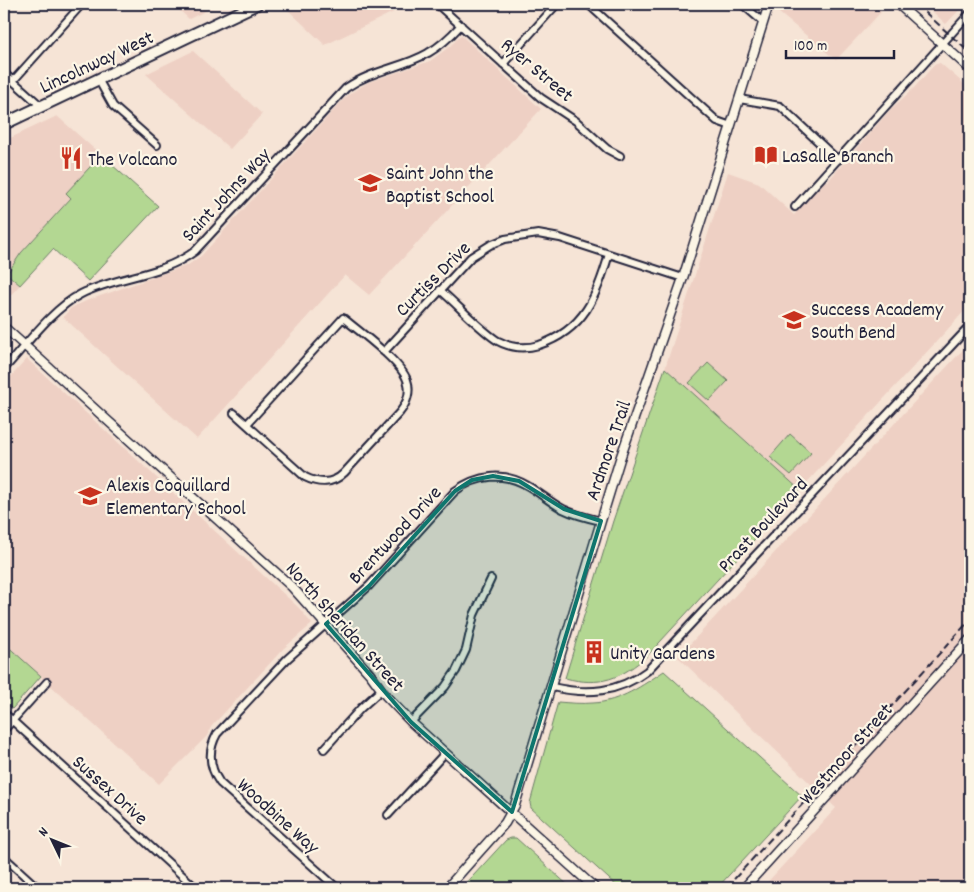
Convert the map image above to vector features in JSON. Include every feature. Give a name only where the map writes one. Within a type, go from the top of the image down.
[{"type":"main road","name":"Lincolnway West","points":[[4,124],[257,4]]},
{"type":"street","points":[[13,81],[82,4]]},
{"type":"street","name":"Ryer Street","points":[[437,4],[541,98],[576,121],[607,149],[620,156]]},
{"type":"street","points":[[503,64],[557,4]]},
{"type":"street","points":[[588,4],[717,121],[731,126]]},
{"type":"street","points":[[742,4],[763,22]]},
{"type":"street","name":"Ardmore Trail","points":[[447,888],[505,823],[512,812],[552,688],[620,459],[684,278],[769,4]]},
{"type":"street","points":[[898,4],[970,69]]},
{"type":"street","points":[[795,207],[970,13]]},
{"type":"street","name":"Saint Johns Way","points":[[4,369],[58,311],[81,294],[170,266],[195,251],[346,88],[366,76],[427,54],[442,44],[460,25]]},
{"type":"street","points":[[4,73],[41,106]]},
{"type":"street","points":[[98,79],[113,106],[157,145]]},
{"type":"street","points":[[739,99],[780,106],[838,160]]},
{"type":"street","name":"Curtiss Drive","points":[[384,352],[471,257],[490,245],[505,239],[538,234],[560,238],[684,278]]},
{"type":"street","points":[[440,290],[499,341],[516,347],[533,346],[569,330],[583,316],[595,295],[609,254]]},
{"type":"street","points":[[234,413],[305,477],[317,482],[324,482],[338,478],[400,412],[406,402],[409,387],[405,375],[384,352],[343,318],[247,424]]},
{"type":"street","name":"North Sheridan Street","points":[[4,326],[292,587],[411,722],[595,888]]},
{"type":"street","name":"Prast Boulevard","points":[[552,688],[579,692],[599,692],[626,684],[647,671],[970,326]]},
{"type":"street","name":"Brentwood Drive","points":[[211,759],[214,740],[223,727],[287,659],[369,586],[456,491],[472,480],[493,476],[508,477],[525,484],[564,510],[601,521]]},
{"type":"street","points":[[411,722],[444,687],[456,671],[466,650],[474,615],[491,579]]},
{"type":"street","name":"Westmoor Street","points":[[744,888],[970,639]]},
{"type":"street","points":[[4,730],[47,682]]},
{"type":"street","points":[[324,749],[381,690]]},
{"type":"street","name":"Sussex Drive","points":[[4,713],[196,888]]},
{"type":"street","points":[[388,815],[445,753]]},
{"type":"street","name":"Woodbine Way","points":[[211,759],[215,776],[226,789],[337,888]]},
{"type":"street","points":[[4,857],[38,888]]},
{"type":"highlighted area","points":[[493,476],[519,481],[564,509],[601,521],[512,812],[411,722],[326,624],[369,586],[455,491],[472,480]]},
{"type":"shaded area","points":[[173,4],[219,4],[189,19]]},
{"type":"shaded area","points":[[295,4],[410,4],[325,45],[286,8]]},
{"type":"shaded area","points":[[781,4],[873,4],[881,12],[836,60],[778,12]]},
{"type":"shaded area","points":[[924,4],[965,4],[946,24]]},
{"type":"shaded area","name":"Saint John the Baptist School","points":[[461,35],[541,109],[369,295],[345,275],[197,439],[63,317],[71,308],[86,301],[188,265],[201,256],[352,92],[369,82],[430,61]]},
{"type":"shaded area","points":[[193,51],[262,114],[230,149],[146,74]]},
{"type":"shaded area","name":"Success Academy South Bend","points":[[940,63],[970,89],[970,305],[800,490],[665,368],[728,172],[759,183],[794,215],[825,181],[827,182],[891,109],[914,88],[934,65]]},
{"type":"shaded area","points":[[57,116],[101,155],[66,193],[71,198],[21,253],[7,274],[20,285],[4,302],[4,141]]},
{"type":"shaded area","points":[[970,342],[970,888],[762,888],[836,808],[678,657]]},
{"type":"shaded area","name":"Alexis Coquillard Elementary School","points":[[27,359],[299,608],[312,624],[284,648],[211,727],[207,736],[159,784],[4,643],[4,384]]},
{"type":"green space","points":[[101,155],[158,206],[88,281],[53,249],[20,285],[7,274],[21,253],[71,198],[66,193]]},
{"type":"green space","points":[[708,363],[728,381],[709,401],[689,383]]},
{"type":"green space","points":[[665,368],[800,490],[648,655],[638,663],[629,670],[610,679],[589,682],[565,678],[613,521]]},
{"type":"green space","points":[[790,434],[811,453],[791,475],[770,457]]},
{"type":"green space","points":[[4,643],[41,676],[12,709],[4,701]]},
{"type":"green space","points":[[664,671],[802,796],[717,888],[619,888],[531,808],[530,803],[558,702],[589,703],[613,700],[631,692]]},
{"type":"green space","points":[[516,838],[571,888],[462,888],[506,840]]},
{"type":"railway","points":[[916,4],[970,53]]},
{"type":"railway","points":[[726,888],[970,620]]},
{"type":"place","name":"LaSalle Branch","points":[[766,155]]},
{"type":"place","name":"The Volcano","points":[[71,158]]},
{"type":"place","name":"Saint John the Baptist School","points":[[370,183]]},
{"type":"place","name":"Success Academy South Bend","points":[[794,320]]},
{"type":"place","name":"Alexis Coquillard Elementary School","points":[[90,496]]},
{"type":"place","name":"Unity Gardens","points":[[594,652]]}]
